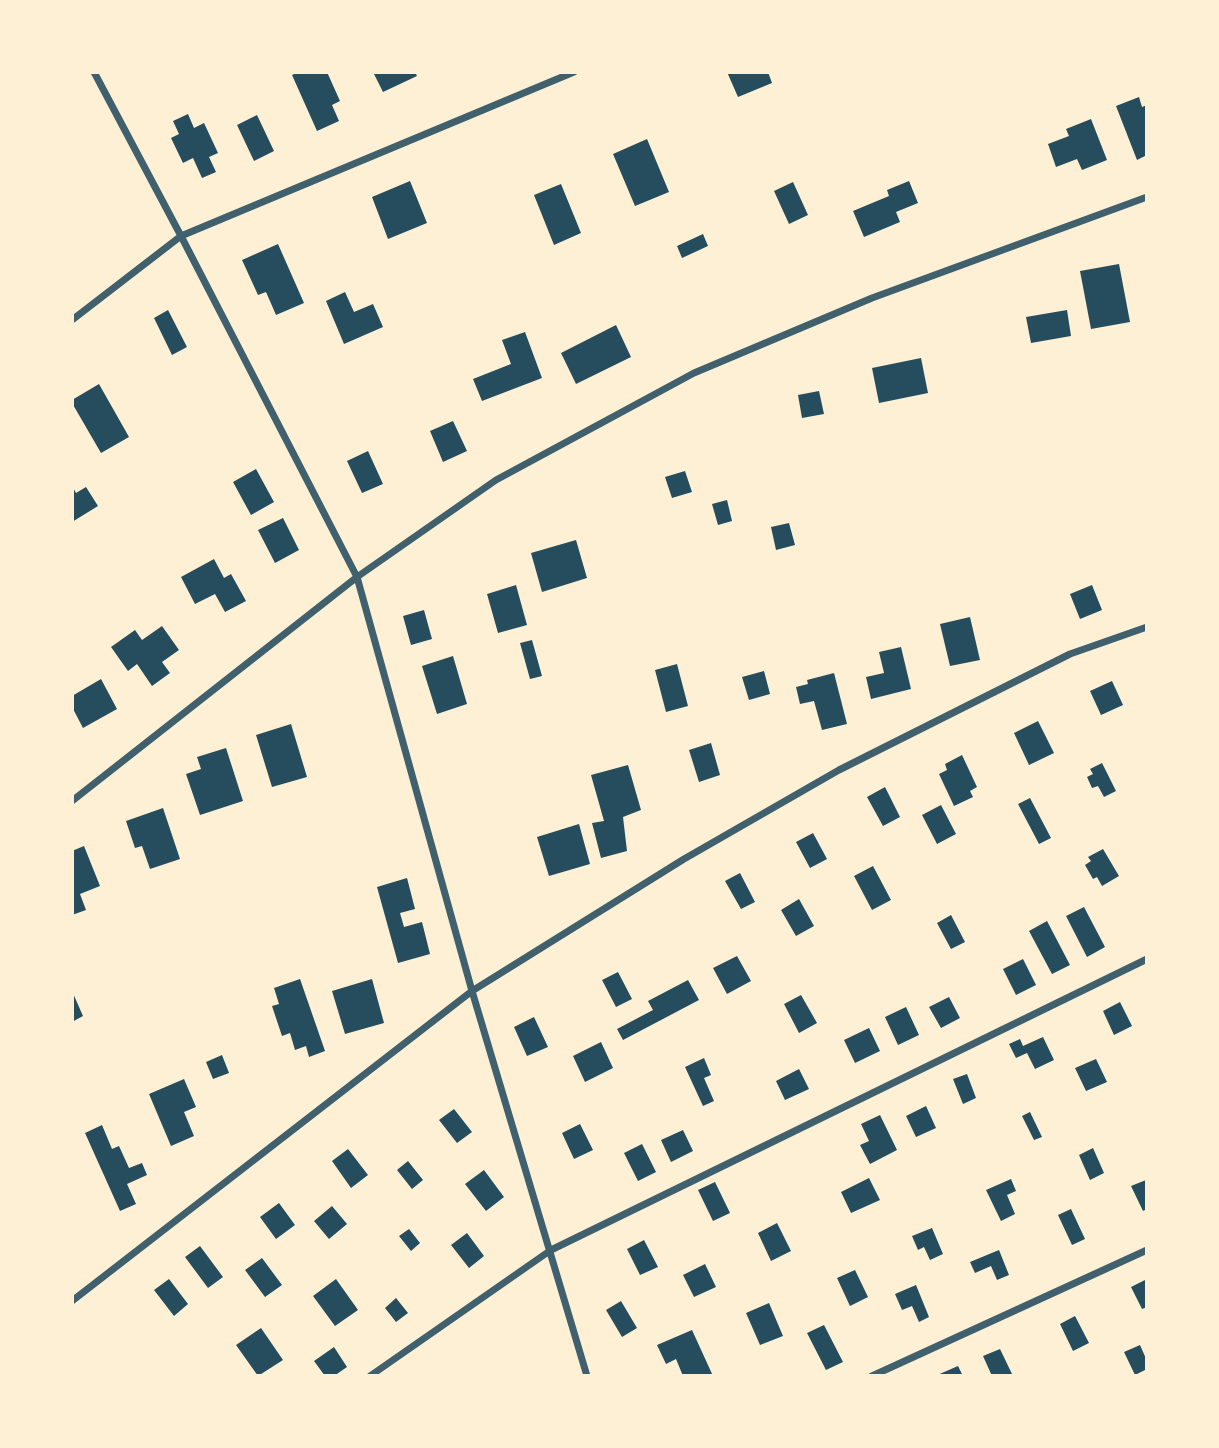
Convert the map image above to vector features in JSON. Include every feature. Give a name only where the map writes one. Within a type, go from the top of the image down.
[{"type":"street","points":[[94,72],[357,576],[472,991],[587,1376]]},
{"type":"street","points":[[72,320],[181,236],[574,72]]},
{"type":"street","points":[[72,801],[357,576],[496,480],[694,373],[872,298],[1147,197]]},
{"type":"street","points":[[72,1301],[472,991],[684,859],[839,770],[1070,654],[1147,627]]},
{"type":"street","points":[[370,1376],[551,1250],[1147,959]]},
{"type":"street","points":[[872,1376],[1147,1250]]},
{"type":"building","points":[[299,72],[327,72],[340,101],[332,105],[339,121],[317,131],[292,75]]},
{"type":"building","points":[[373,72],[415,72],[417,76],[383,92]]},
{"type":"building","points":[[727,72],[768,72],[772,83],[738,97]]},
{"type":"building","points":[[1139,97],[1142,107],[1147,105],[1147,155],[1137,160],[1116,106]]},
{"type":"building","points":[[188,114],[194,128],[204,123],[218,153],[209,157],[216,172],[202,178],[193,158],[183,163],[171,138],[179,134],[173,121]]},
{"type":"building","points":[[257,115],[274,151],[254,161],[237,125]]},
{"type":"building","points":[[1091,119],[1107,160],[1082,170],[1077,159],[1056,167],[1048,144],[1069,136],[1066,129]]},
{"type":"building","points":[[647,139],[669,192],[635,206],[613,154]]},
{"type":"building","points":[[410,181],[427,223],[388,239],[372,197]]},
{"type":"building","points":[[909,181],[918,203],[896,212],[900,222],[864,237],[853,211],[889,196],[887,190]]},
{"type":"building","points":[[793,182],[808,215],[789,224],[774,191]]},
{"type":"building","points":[[561,184],[581,233],[554,245],[534,195]]},
{"type":"building","points":[[703,234],[708,246],[682,258],[677,246]]},
{"type":"building","points":[[278,244],[304,303],[276,315],[266,292],[258,295],[242,260]]},
{"type":"building","points":[[1119,264],[1130,322],[1091,329],[1080,271]]},
{"type":"building","points":[[345,292],[354,312],[373,304],[383,327],[344,344],[326,301]]},
{"type":"building","points":[[168,310],[187,347],[172,355],[154,318]]},
{"type":"building","points":[[1067,310],[1071,336],[1031,343],[1026,317]]},
{"type":"building","points":[[616,325],[631,357],[576,384],[561,353]]},
{"type":"building","points":[[525,332],[542,378],[482,401],[473,379],[511,364],[502,340]]},
{"type":"building","points":[[921,358],[928,393],[879,403],[872,368]]},
{"type":"building","points":[[99,384],[129,437],[101,453],[72,403],[72,400]]},
{"type":"building","points":[[819,391],[824,414],[802,418],[798,395]]},
{"type":"building","points":[[453,421],[467,451],[443,462],[430,431]]},
{"type":"building","points":[[368,451],[383,484],[362,493],[347,461]]},
{"type":"building","points":[[256,469],[274,502],[251,515],[233,482]]},
{"type":"building","points":[[685,471],[692,492],[672,498],[665,477]]},
{"type":"building","points":[[72,486],[76,493],[86,487],[98,506],[72,522]]},
{"type":"building","points":[[727,500],[732,521],[718,525],[712,504]]},
{"type":"building","points":[[283,518],[299,550],[275,563],[258,530]]},
{"type":"building","points":[[789,523],[795,545],[776,550],[771,527]]},
{"type":"building","points":[[576,540],[587,578],[542,592],[531,553]]},
{"type":"building","points":[[214,559],[224,578],[231,574],[246,601],[225,612],[215,594],[195,604],[181,577]]},
{"type":"building","points":[[516,585],[527,625],[498,633],[487,594]]},
{"type":"building","points":[[1092,585],[1102,610],[1080,619],[1070,594]]},
{"type":"building","points":[[424,610],[432,639],[411,645],[403,616]]},
{"type":"building","points":[[970,617],[980,660],[950,666],[940,624]]},
{"type":"building","points":[[162,626],[179,650],[162,662],[170,673],[152,686],[137,664],[128,671],[111,647],[135,630],[142,640]]},
{"type":"building","points":[[532,640],[542,676],[530,679],[520,643]]},
{"type":"building","points":[[901,647],[911,689],[871,699],[866,677],[884,673],[879,652]]},
{"type":"building","points":[[453,656],[467,704],[437,714],[422,666]]},
{"type":"building","points":[[677,664],[688,706],[666,712],[655,670]]},
{"type":"building","points":[[764,671],[770,694],[749,700],[742,677]]},
{"type":"building","points":[[834,673],[847,724],[822,730],[814,701],[800,704],[796,687],[808,684],[807,680]]},
{"type":"building","points":[[101,679],[117,709],[83,728],[72,707],[72,696]]},
{"type":"building","points":[[1112,681],[1123,705],[1101,715],[1090,691]]},
{"type":"building","points":[[1038,721],[1054,753],[1029,765],[1014,733]]},
{"type":"building","points":[[291,724],[307,777],[272,787],[256,735]]},
{"type":"building","points":[[711,743],[720,775],[699,782],[689,750]]},
{"type":"building","points":[[226,748],[243,801],[200,815],[186,774],[201,769],[197,757]]},
{"type":"building","points":[[962,755],[977,787],[970,791],[973,797],[954,806],[939,774],[947,770],[945,764]]},
{"type":"building","points":[[1102,763],[1116,791],[1104,797],[1098,786],[1092,788],[1087,777],[1093,774],[1090,769]]},
{"type":"building","points":[[628,765],[641,810],[623,817],[627,851],[601,858],[592,823],[604,821],[591,775]]},
{"type":"building","points":[[885,787],[900,817],[883,826],[867,797]]},
{"type":"building","points":[[1030,798],[1051,838],[1039,844],[1018,804]]},
{"type":"building","points":[[941,805],[956,834],[937,844],[922,815]]},
{"type":"building","points":[[163,808],[180,859],[150,869],[142,846],[135,848],[126,821]]},
{"type":"building","points":[[579,824],[590,864],[549,876],[537,837]]},
{"type":"building","points":[[813,833],[827,859],[810,868],[796,842]]},
{"type":"building","points":[[84,846],[100,886],[80,894],[86,910],[72,915],[72,851]]},
{"type":"building","points":[[1103,849],[1119,876],[1102,886],[1097,877],[1093,879],[1085,865],[1091,861],[1088,857]]},
{"type":"building","points":[[873,866],[891,900],[872,910],[854,876]]},
{"type":"building","points":[[740,873],[755,902],[741,909],[725,881]]},
{"type":"building","points":[[407,878],[415,909],[400,913],[404,927],[422,922],[430,954],[398,963],[377,887]]},
{"type":"building","points":[[799,899],[814,926],[796,936],[781,910]]},
{"type":"building","points":[[1084,907],[1105,947],[1087,957],[1066,916]]},
{"type":"building","points":[[951,915],[965,942],[951,949],[937,923]]},
{"type":"building","points":[[1047,921],[1070,965],[1052,974],[1029,931]]},
{"type":"building","points":[[737,956],[751,981],[727,994],[713,968]]},
{"type":"building","points":[[1023,959],[1036,985],[1016,995],[1003,969]]},
{"type":"building","points":[[618,972],[632,999],[616,1007],[602,980]]},
{"type":"building","points":[[300,979],[325,1051],[309,1057],[306,1046],[295,1050],[290,1033],[282,1036],[272,1006],[279,1004],[274,988]]},
{"type":"building","points":[[372,979],[384,1023],[345,1034],[332,991]]},
{"type":"building","points":[[688,980],[699,1000],[623,1040],[617,1029],[653,1010],[648,1001]]},
{"type":"building","points":[[72,991],[83,1016],[72,1022]]},
{"type":"building","points":[[801,995],[817,1023],[799,1033],[784,1004]]},
{"type":"building","points":[[949,997],[960,1018],[941,1028],[929,1007]]},
{"type":"building","points":[[1120,1002],[1132,1026],[1114,1035],[1103,1011]]},
{"type":"building","points":[[906,1007],[919,1035],[898,1045],[885,1017]]},
{"type":"building","points":[[534,1017],[548,1047],[527,1056],[514,1027]]},
{"type":"building","points":[[869,1028],[880,1051],[855,1063],[844,1040]]},
{"type":"building","points":[[1043,1037],[1054,1060],[1035,1069],[1027,1053],[1016,1058],[1009,1044],[1020,1039],[1023,1046]]},
{"type":"building","points":[[601,1042],[613,1068],[585,1082],[573,1056]]},
{"type":"building","points":[[222,1055],[229,1073],[213,1079],[206,1062]]},
{"type":"building","points":[[704,1058],[711,1075],[704,1078],[714,1101],[703,1106],[685,1067]]},
{"type":"building","points":[[1096,1059],[1107,1082],[1086,1091],[1075,1068]]},
{"type":"building","points":[[799,1069],[809,1089],[785,1100],[776,1081]]},
{"type":"building","points":[[967,1074],[976,1098],[963,1104],[953,1079]]},
{"type":"building","points":[[184,1079],[196,1107],[184,1112],[194,1136],[171,1146],[149,1094]]},
{"type":"building","points":[[926,1106],[936,1128],[916,1137],[906,1116]]},
{"type":"building","points":[[454,1109],[472,1132],[457,1143],[439,1120]]},
{"type":"building","points":[[1030,1112],[1042,1137],[1034,1140],[1022,1116]]},
{"type":"building","points":[[880,1115],[897,1150],[870,1164],[860,1145],[869,1141],[861,1124]]},
{"type":"building","points":[[580,1124],[593,1150],[574,1159],[562,1133]]},
{"type":"building","points":[[102,1125],[112,1149],[119,1146],[129,1168],[142,1163],[147,1175],[127,1184],[136,1204],[120,1211],[85,1133]]},
{"type":"building","points":[[683,1130],[693,1151],[671,1162],[661,1140]]},
{"type":"building","points":[[642,1144],[656,1172],[638,1181],[624,1153]]},
{"type":"building","points":[[1093,1148],[1104,1173],[1090,1180],[1079,1155]]},
{"type":"building","points":[[348,1149],[368,1175],[351,1188],[332,1161]]},
{"type":"building","points":[[408,1161],[423,1180],[412,1189],[397,1170]]},
{"type":"building","points":[[484,1170],[504,1197],[486,1211],[465,1184]]},
{"type":"building","points":[[869,1178],[880,1200],[851,1213],[841,1192]]},
{"type":"building","points":[[1011,1179],[1016,1191],[1007,1195],[1015,1214],[1001,1221],[986,1190]]},
{"type":"building","points":[[1146,1180],[1147,1209],[1143,1211],[1131,1186]]},
{"type":"building","points":[[715,1182],[730,1213],[713,1221],[698,1190]]},
{"type":"building","points":[[279,1203],[295,1225],[276,1239],[260,1217]]},
{"type":"building","points":[[332,1206],[347,1224],[329,1239],[314,1221]]},
{"type":"building","points":[[1071,1209],[1085,1239],[1072,1245],[1058,1215]]},
{"type":"building","points":[[777,1223],[791,1251],[771,1261],[758,1233]]},
{"type":"building","points":[[932,1228],[943,1254],[930,1260],[924,1247],[918,1250],[912,1236]]},
{"type":"building","points":[[409,1229],[420,1243],[411,1251],[399,1236]]},
{"type":"building","points":[[467,1233],[484,1256],[469,1268],[451,1245]]},
{"type":"building","points":[[644,1240],[658,1267],[640,1275],[627,1249]]},
{"type":"building","points":[[200,1246],[223,1277],[208,1288],[185,1257]]},
{"type":"building","points":[[999,1250],[1009,1275],[997,1280],[991,1266],[975,1273],[970,1262]]},
{"type":"building","points":[[262,1258],[282,1285],[265,1297],[245,1270]]},
{"type":"building","points":[[705,1264],[716,1287],[694,1297],[683,1275]]},
{"type":"building","points":[[855,1270],[868,1297],[850,1306],[837,1278]]},
{"type":"building","points":[[169,1279],[188,1304],[174,1316],[154,1290]]},
{"type":"building","points":[[336,1279],[358,1310],[335,1326],[313,1296]]},
{"type":"building","points":[[1147,1279],[1147,1307],[1142,1309],[1131,1287]]},
{"type":"building","points":[[916,1285],[929,1317],[919,1322],[912,1306],[902,1310],[895,1294]]},
{"type":"building","points":[[396,1298],[408,1313],[396,1322],[385,1308]]},
{"type":"building","points":[[621,1301],[637,1328],[622,1337],[606,1310]]},
{"type":"building","points":[[769,1303],[783,1336],[760,1345],[746,1313]]},
{"type":"building","points":[[1075,1316],[1089,1343],[1073,1351],[1060,1324]]},
{"type":"building","points":[[824,1325],[843,1362],[826,1370],[807,1333]]},
{"type":"building","points":[[261,1328],[283,1360],[258,1376],[236,1345]]},
{"type":"building","points":[[692,1330],[713,1376],[683,1376],[676,1359],[666,1364],[657,1345]]},
{"type":"building","points":[[1140,1345],[1147,1361],[1147,1369],[1135,1375],[1124,1352]]},
{"type":"building","points":[[334,1347],[347,1367],[334,1376],[325,1376],[314,1361]]},
{"type":"building","points":[[1000,1349],[1012,1374],[992,1376],[983,1356]]},
{"type":"building","points":[[958,1366],[963,1376],[935,1376]]}]
